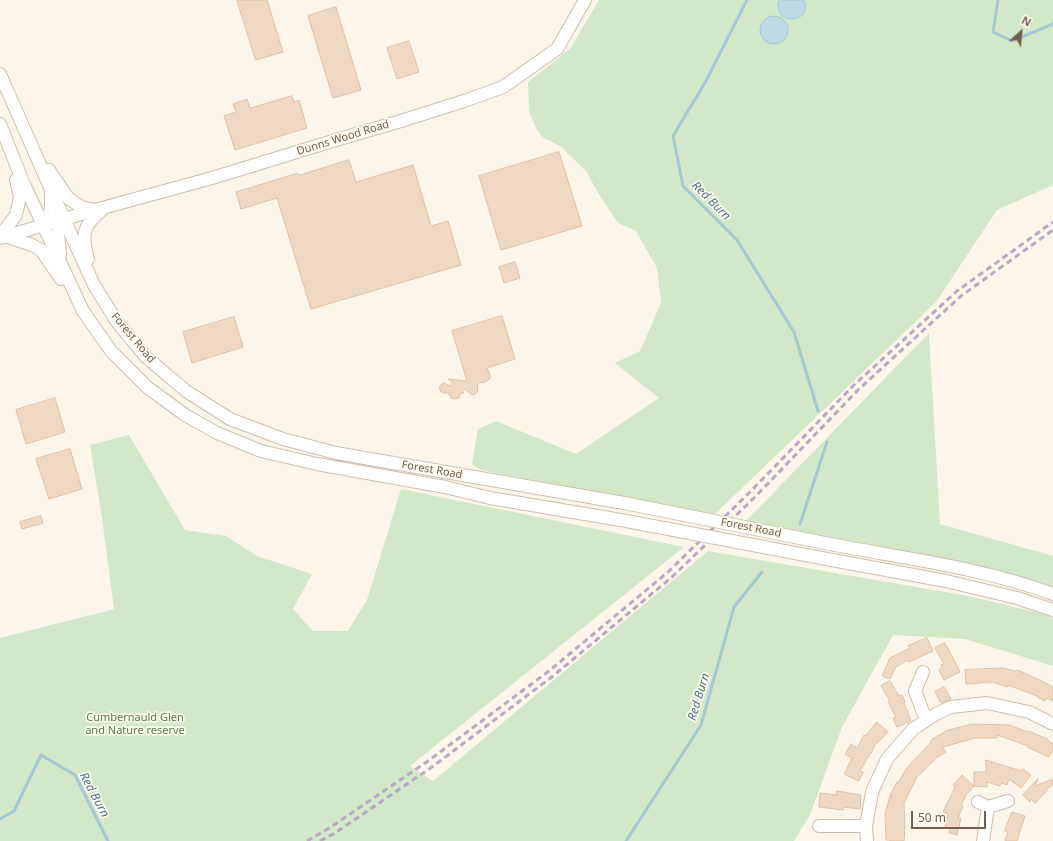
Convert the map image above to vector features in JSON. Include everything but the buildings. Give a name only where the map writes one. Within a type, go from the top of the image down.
[{"type":"street","name":"Dunns Wood Road","points":[[2,236],[212,178],[401,121],[503,87],[557,49],[585,0]]},
{"type":"street","name":"Forest Road","points":[[0,74],[94,285],[117,322],[146,357],[186,391],[230,419],[283,439],[336,452],[624,503],[835,545],[982,572],[1013,580],[1053,594]]},
{"type":"street","name":"Forest Road","points":[[0,124],[23,182],[83,311],[111,351],[147,387],[184,415],[217,433],[261,451],[317,464],[445,487],[490,498],[621,520],[954,583],[1018,598],[1053,610]]},
{"type":"street","points":[[30,141],[68,198],[81,206],[99,209],[88,222],[85,231],[84,244],[100,295]]},
{"type":"street","points":[[9,146],[20,197],[16,215],[2,236],[32,245],[41,250],[83,311]]},
{"type":"street","points":[[43,224],[51,210],[51,189]]},
{"type":"street","points":[[61,264],[58,232],[64,219]]},
{"type":"street","points":[[923,672],[915,691],[926,720]]},
{"type":"street","points":[[867,841],[866,826],[872,792],[887,759],[913,729],[926,720],[951,707],[987,703],[1029,712],[1053,724]]},
{"type":"street","points":[[983,841],[983,805],[1008,801]]},
{"type":"street","points":[[819,826],[866,826]]},
{"type":"green space","points":[[599,0],[1053,0],[1053,185],[997,210],[936,302],[714,515],[481,470],[472,464],[478,429],[496,421],[576,454],[659,398],[615,363],[640,351],[661,303],[657,268],[636,231],[618,223],[586,171],[560,146],[542,137],[536,128],[529,111],[528,82],[570,49]]},
{"type":"green space","points":[[929,333],[940,524],[1053,556],[1053,589],[745,522]]},
{"type":"green space","name":"Cumbernauld Glen and Nature reserve","points":[[129,435],[185,530],[226,536],[257,556],[312,574],[293,609],[313,631],[348,631],[367,600],[401,489],[684,547],[410,766],[433,781],[708,551],[968,596],[1047,615],[1053,619],[1053,666],[965,639],[893,635],[842,727],[810,815],[794,841],[0,841],[0,638],[114,609],[102,518],[90,445]]},
{"type":"water","points":[[779,0],[804,0],[805,8],[803,14],[798,18],[786,18],[781,14],[778,8]]},
{"type":"water","points":[[774,16],[784,20],[788,30],[784,40],[774,44],[764,40],[760,30],[764,20]]},
{"type":"waterway","name":"Red Burn","points":[[747,0],[706,81],[673,136],[683,186],[737,240],[794,332],[818,411]]},
{"type":"waterway","name":"Red Burn","points":[[998,0],[993,32],[1012,41],[1053,24]]},
{"type":"waterway","name":"Red Burn","points":[[800,524],[827,442]]},
{"type":"waterway","name":"Red Burn","points":[[626,841],[701,725],[734,607],[762,572]]},
{"type":"waterway","name":"Red Burn","points":[[0,819],[14,811],[41,755],[75,775],[108,841]]},
{"type":"railway","points":[[307,841],[331,827],[428,761],[549,671],[668,572],[750,492],[854,385],[957,291],[1053,222]]},
{"type":"railway","points":[[320,841],[335,833],[432,767],[553,676],[672,577],[755,497],[858,390],[961,296],[1053,230]]}]
